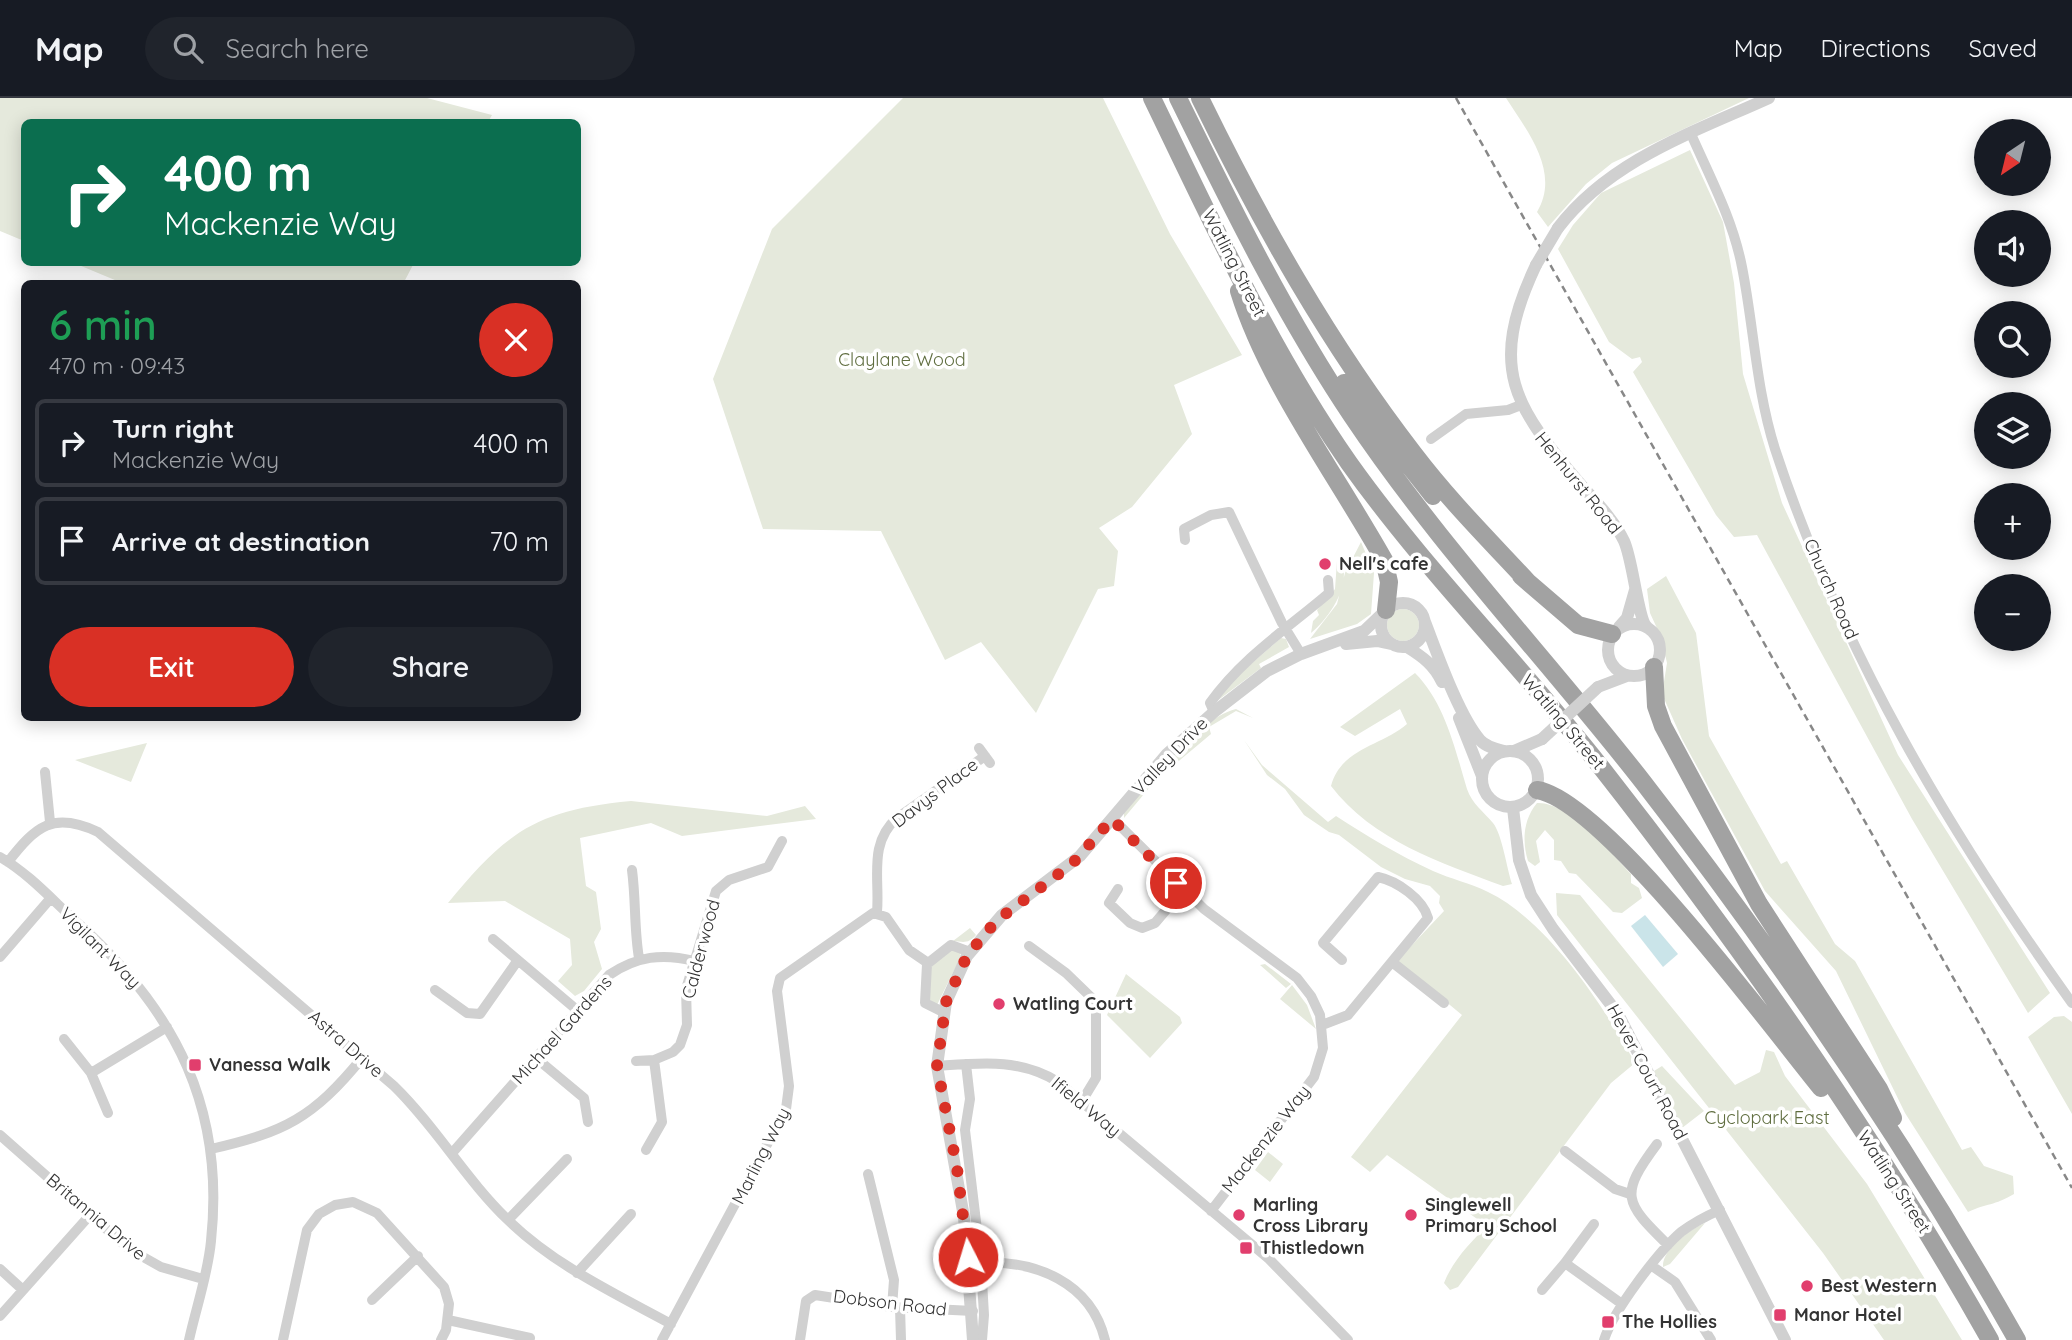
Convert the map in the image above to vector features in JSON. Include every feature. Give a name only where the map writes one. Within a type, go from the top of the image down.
[{"type":"highway","name":"Watling Street","points":[[1152,98],[1283,355],[1348,462],[1416,549],[1546,699],[1646,825],[1808,1051],[1889,1173],[1990,1340]]},
{"type":"highway","name":"Watling Street","points":[[1178,98],[1261,262],[1328,377],[1397,480],[1451,551],[1643,783],[1775,963],[1923,1180],[2017,1340]]},
{"type":"highway","points":[[1200,98],[1288,266],[1365,388],[1442,489],[1528,582]]},
{"type":"highway","points":[[1228,251],[1248,317],[1268,357],[1384,560],[1389,582],[1386,610]]},
{"type":"highway","points":[[1261,262],[1353,395],[1417,478],[1467,530],[1578,625],[1615,632]]},
{"type":"highway","points":[[1654,667],[1656,706],[1663,726],[1759,904],[1879,1089],[1923,1180]]},
{"type":"highway","points":[[1537,790],[1559,796],[1618,847],[1727,974],[1889,1173]]},
{"type":"street","name":"Henhurst Road","points":[[1654,667],[1660,650],[1659,641],[1641,620],[1629,553],[1619,532],[1542,440],[1521,405],[1513,376],[1513,334],[1536,265],[1558,228],[1581,201],[1612,175],[1769,98]]},
{"type":"street","name":"Church Road","points":[[1691,134],[1735,238],[1744,275],[1758,382],[1768,423],[1822,573],[1879,694],[1930,789],[1988,881],[2072,1003]]},
{"type":"street","points":[[1431,439],[1466,414],[1508,410],[1521,405]]},
{"type":"street","points":[[1182,530],[1211,515],[1228,512],[1301,654]]},
{"type":"street","points":[[1214,712],[1210,704],[1248,659],[1286,629],[1313,613],[1329,593],[1328,580]]},
{"type":"street","name":"Henhurst Road","points":[[1601,685],[1609,660],[1608,643],[1630,609],[1635,582]]},
{"type":"street","points":[[1536,766],[1531,759],[1480,741],[1458,699],[1419,610],[1410,604],[1396,603],[1386,610],[1381,628],[1392,644],[1406,647],[1436,669],[1472,746],[1485,793],[1497,805],[1514,808],[1528,802],[1537,790],[1536,766],[1542,739]]},
{"type":"street","name":"Valley Drive","points":[[973,1340],[973,1311],[962,1205],[937,1066],[943,1012],[956,976],[970,952],[1000,917],[1072,864],[1167,754],[1214,712],[1267,671],[1301,654],[1364,631],[1386,610]]},
{"type":"street","points":[[1406,647],[1421,638],[1425,622]]},
{"type":"street","points":[[1615,632],[1632,624],[1647,627]]},
{"type":"street","name":"Valley Drive","points":[[1329,645],[1377,641],[1392,644]]},
{"type":"street","points":[[1609,660],[1613,667],[1627,676]]},
{"type":"street","points":[[1482,776],[1489,760],[1542,739],[1601,685],[1627,676],[1642,675],[1654,667]]},
{"type":"street","name":"Davys Place","points":[[877,912],[878,853],[886,831],[897,818],[985,756]]},
{"type":"street","points":[[4,860],[27,837],[50,822],[44,772]]},
{"type":"street","name":"Hever Court Road","points":[[1514,808],[1519,860],[1531,895],[1553,929],[1618,1014],[1785,1340]]},
{"type":"street","name":"Mackenzie Way","points":[[1112,819],[1183,890],[1297,978],[1316,1004],[1322,1025],[1323,1048],[1314,1077],[1211,1211]]},
{"type":"street","name":"Astra Drive","points":[[50,822],[77,822],[98,832],[362,1058],[426,1117],[508,1220],[544,1251],[577,1273],[671,1324]]},
{"type":"street","name":"Calderwood","points":[[654,1060],[673,1052],[684,1035],[687,1025],[686,989],[716,891],[730,880],[766,869],[776,857],[782,841]]},
{"type":"street","name":"Vigilant Way","points":[[4,860],[50,899],[137,982],[167,1027],[196,1083],[211,1149],[214,1192],[211,1244],[189,1340]]},
{"type":"street","points":[[632,870],[639,958]]},
{"type":"street","points":[[1322,1025],[1348,1015],[1428,918],[1425,907],[1390,880],[1378,877],[1323,943],[1342,960]]},
{"type":"street","points":[[1118,889],[1108,903],[1131,923],[1142,928],[1154,923],[1183,890]]},
{"type":"street","points":[[0,957],[50,899]]},
{"type":"street","points":[[877,912],[887,918],[909,950],[928,962]]},
{"type":"street","name":"Marling Way","points":[[662,1340],[786,1109],[789,1087],[778,981],[862,918],[877,912]]},
{"type":"street","points":[[493,939],[577,1010]]},
{"type":"street","points":[[943,1012],[929,1007],[924,1001],[928,962],[951,945],[970,952]]},
{"type":"street","points":[[1029,946],[1066,973],[1096,1002],[1097,1078],[1082,1101]]},
{"type":"street","name":"Michael Gardens","points":[[453,1152],[609,975],[639,958],[671,955],[695,961]]},
{"type":"street","points":[[435,990],[467,1013],[480,1014],[518,960]]},
{"type":"street","points":[[1392,961],[1444,1003]]},
{"type":"street","points":[[90,1073],[167,1027]]},
{"type":"street","points":[[64,1040],[90,1073],[108,1113]]},
{"type":"street","points":[[211,1149],[263,1138],[292,1124],[340,1085],[362,1058]]},
{"type":"street","points":[[536,1058],[584,1098],[588,1122]]},
{"type":"street","points":[[636,1061],[654,1060],[662,1122],[646,1150]]},
{"type":"street","name":"Ifield Way","points":[[937,1066],[999,1063],[1030,1069],[1054,1080],[1292,1280],[1348,1340]]},
{"type":"street","points":[[966,1064],[970,1099],[965,1130],[981,1263],[984,1315],[982,1340]]},
{"type":"street","name":"Britannia Drive","points":[[0,1135],[90,1215],[146,1260],[203,1279]]},
{"type":"street","points":[[1657,1144],[1636,1172],[1630,1194],[1633,1207],[1668,1245]]},
{"type":"street","points":[[1565,1151],[1615,1189],[1630,1194]]},
{"type":"street","points":[[508,1220],[567,1159]]},
{"type":"street","points":[[868,1174],[894,1280],[901,1340]]},
{"type":"street","points":[[283,1340],[304,1239],[311,1222],[335,1205],[352,1202],[377,1213],[443,1287],[449,1304],[448,1320],[441,1340]]},
{"type":"street","points":[[1604,1340],[1622,1304],[1668,1245],[1691,1226],[1720,1210]]},
{"type":"street","points":[[577,1273],[631,1214]]},
{"type":"street","points":[[0,1316],[90,1215]]},
{"type":"street","points":[[1542,1290],[1594,1224]]},
{"type":"street","points":[[372,1300],[418,1256]]},
{"type":"street","points":[[981,1263],[1024,1264],[1044,1269],[1065,1282],[1085,1300],[1102,1326],[1105,1340]]},
{"type":"street","points":[[1565,1263],[1622,1304]]},
{"type":"street","points":[[1652,1266],[1675,1282],[1711,1340]]},
{"type":"street","points":[[0,1269],[23,1290]]},
{"type":"street","name":"Dobson Road","points":[[800,1340],[806,1301],[815,1296],[896,1308],[973,1311]]},
{"type":"street","points":[[448,1320],[530,1338]]},
{"type":"green space","points":[[0,98],[427,98],[492,115],[490,119],[21,119],[21,240],[0,231]]},
{"type":"green space","name":"Claylane Wood","points":[[903,98],[1103,98],[1170,234],[1242,355],[1174,385],[1192,434],[1132,507],[1099,528],[1118,551],[1114,586],[1098,589],[1036,713],[981,642],[945,660],[881,531],[763,529],[713,379],[772,229]]},
{"type":"green space","points":[[1506,98],[1749,98],[1612,163],[1586,184],[1548,227],[1537,212],[1545,182],[1543,167],[1531,138]]},
{"type":"green space","points":[[1690,150],[1723,222],[1734,283],[1743,374],[1782,503],[1898,755],[2050,993],[2028,1013],[1912,819],[1757,535],[1734,537],[1716,515],[1633,372],[1642,362],[1640,357],[1632,359],[1609,342],[1558,249],[1573,225],[1601,193]]},
{"type":"green space","points":[[81,266],[412,266],[405,280],[115,280]]},
{"type":"green space","points":[[1361,542],[1374,573],[1371,614],[1357,624],[1310,639],[1337,604],[1345,573]]},
{"type":"green space","points":[[1341,559],[1344,579],[1337,600],[1311,633],[1313,621],[1319,615],[1317,610],[1335,589],[1337,561]]},
{"type":"green space","points":[[1666,576],[1696,633],[1709,736],[1781,864],[1787,861],[1835,944],[1855,961],[1962,1150],[1971,1147],[1984,1166],[2013,1176],[2014,1194],[1968,1212],[1905,1113],[1836,971],[1765,891],[1682,739],[1662,694],[1667,663],[1661,637],[1650,613],[1647,589]]},
{"type":"green space","points":[[1403,609],[1414,614],[1419,625],[1414,636],[1403,641],[1392,636],[1387,625],[1392,614]]},
{"type":"green space","points":[[1281,638],[1286,639],[1289,647],[1259,664],[1261,668],[1217,701],[1229,683]]},
{"type":"green space","points":[[1415,673],[1441,712],[1469,794],[1496,828],[1512,884],[1503,886],[1409,848],[1366,821],[1331,786],[1336,773],[1353,755],[1407,724],[1400,709],[1355,736],[1340,727]]},
{"type":"green space","points":[[1236,709],[1253,718],[1236,711],[1209,727],[1211,734],[1155,781],[1124,818],[1124,813],[1147,785],[1190,738],[1221,715]]},
{"type":"green space","points":[[1244,740],[1262,765],[1328,822],[1336,816],[1420,865],[1488,892],[1532,923],[1552,943],[1590,991],[1635,1063],[1611,1083],[1458,1287],[1450,1290],[1444,1283],[1457,1259],[1487,1226],[1387,1155],[1370,1172],[1351,1157],[1462,1015],[1397,961],[1444,911],[1439,903],[1440,896],[1430,886],[1405,879],[1381,867],[1339,835],[1329,832],[1304,815],[1285,789],[1267,775]]},
{"type":"green space","points":[[147,743],[131,782],[75,760]]},
{"type":"green space","points":[[631,801],[767,816],[805,806],[816,819],[682,836],[651,823],[580,838],[586,886],[596,892],[601,929],[594,942],[602,969],[584,991],[575,996],[558,981],[572,965],[570,939],[505,901],[448,903],[488,858],[526,828],[571,811]]},
{"type":"green space","points":[[1537,803],[1562,810],[1588,830],[1631,874],[1631,883],[1639,888],[1642,898],[1622,913],[1613,912],[1576,874],[1569,873],[1561,861],[1554,860],[1554,840],[1545,830],[1536,841],[1540,862],[1535,866],[1528,861],[1525,831],[1529,816]]},
{"type":"green space","name":"Cyclopark East","points":[[1556,893],[1580,895],[1735,1085],[1760,1072],[1766,1050],[1774,1052],[1785,1076],[1867,1184],[1962,1340],[1884,1340],[1823,1253],[1557,915]]},
{"type":"green space","points":[[970,928],[976,935],[971,940],[953,941]]},
{"type":"green space","points":[[949,948],[961,956],[937,1005],[926,997],[929,969]]},
{"type":"green space","points":[[1265,964],[1291,984],[1286,988],[1260,965]]},
{"type":"green space","points":[[1126,974],[1180,1017],[1182,1023],[1150,1058],[1107,1015]]},
{"type":"green space","points":[[1292,985],[1307,1005],[1316,1029],[1280,999]]},
{"type":"green space","points":[[2064,1016],[2072,1022],[2072,1114],[2028,1037],[2054,1017]]},
{"type":"green space","points":[[1662,1066],[1704,1111],[1682,1128],[1654,1071]]},
{"type":"green space","points":[[1268,1152],[1283,1164],[1270,1182],[1255,1170]]},
{"type":"green space","points":[[1705,1223],[1670,1264],[1663,1267],[1672,1247]]},
{"type":"water","points":[[1645,915],[1678,954],[1663,967],[1631,926]]},
{"type":"railway","points":[[1456,98],[2072,1188]]},
{"type":"place","name":"Nell's cafe","points":[[1325,564]]},
{"type":"place","name":"Watling Court","points":[[999,1004]]},
{"type":"place","name":"Vanessa Walk","points":[[195,1065]]},
{"type":"place","name":"Marling Cross Library","points":[[1239,1215]]},
{"type":"place","name":"Singlewell Primary School","points":[[1411,1215]]},
{"type":"place","name":"Thistledown","points":[[1246,1248]]},
{"type":"place","name":"Best Western","points":[[1807,1286]]},
{"type":"place","name":"Manor Hotel","points":[[1780,1315]]},
{"type":"place","name":"The Hollies","points":[[1608,1322]]},
{"type":"route","points":[[968,1257],[957,1168],[937,1066],[945,1005],[961,967],[997,919],[1072,864],[1112,819],[1124,828],[1176,883]]}]
